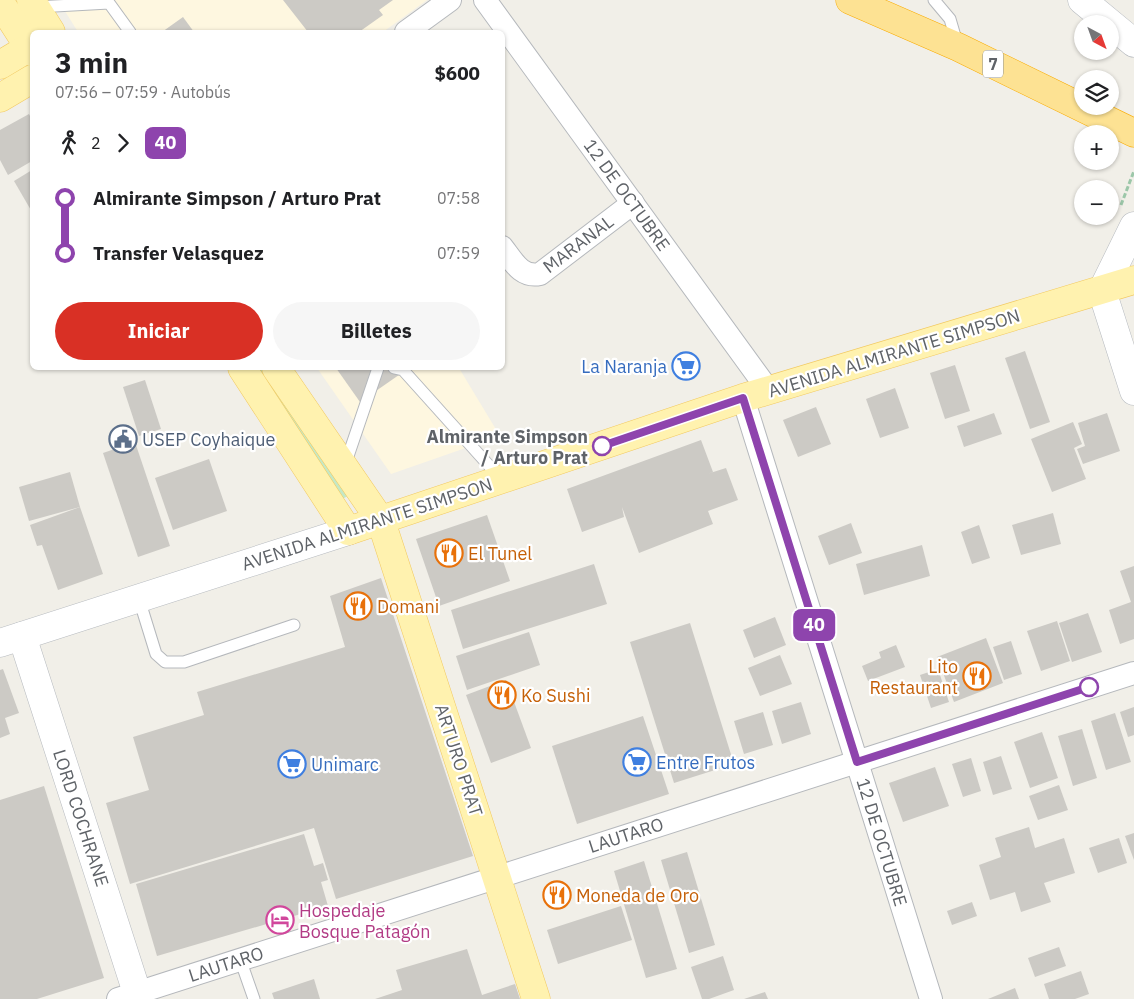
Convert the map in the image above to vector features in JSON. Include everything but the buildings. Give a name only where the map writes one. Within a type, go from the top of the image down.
[{"type":"highway","name":"7","points":[[850,0],[958,47],[1134,133]]},
{"type":"main road","points":[[1082,0],[1134,43]]},
{"type":"main road","points":[[0,2],[30,35]]},
{"type":"main road","points":[[34,4],[37,30]]},
{"type":"main road","points":[[0,65],[30,48]]},
{"type":"main road","points":[[0,98],[30,80]]},
{"type":"main road","points":[[1134,226],[1102,290],[1134,391]]},
{"type":"main road","name":"AVENIDA ALMIRANTE SIMPSON","points":[[11,640],[381,521],[756,394],[1134,280]]},
{"type":"main road","points":[[243,370],[348,531]]},
{"type":"main road","name":"ARTURO PRAT","points":[[277,370],[381,521],[536,999]]},
{"type":"main road","name":"LORD COCHRANE","points":[[11,640],[132,997]]},
{"type":"street","points":[[409,30],[450,0]]},
{"type":"street","name":"12 DE OCTUBRE","points":[[485,0],[633,203],[756,394],[857,762],[931,999]]},
{"type":"street","name":"MARANAL","points":[[505,252],[522,272],[529,275],[540,274],[633,203]]},
{"type":"street","name":"LAUTARO","points":[[132,997],[240,959],[1134,673]]},
{"type":"lane","points":[[934,0],[950,19],[958,47]]},
{"type":"lane","points":[[34,4],[109,3],[129,30]]},
{"type":"lane","points":[[344,467],[377,370]]},
{"type":"lane","points":[[403,370],[502,480]]},
{"type":"lane","points":[[139,599],[156,654],[165,662],[184,662],[294,625]]},
{"type":"lane","points":[[240,959],[254,999]]},
{"type":"shaded area","points":[[58,0],[427,0],[386,30],[77,30]]},
{"type":"shaded area","points":[[318,370],[460,370],[500,436],[391,474]]},
{"type":"green space","points":[[255,370],[270,370],[348,496],[342,499]]},
{"type":"bus line","name":"40","points":[[602,446],[743,398],[857,762],[1089,687]]},
{"type":"place","name":"La Naranja","points":[[686,366]]},
{"type":"place","name":"USEP Coyhaique","points":[[123,439]]},
{"type":"place","name":"Almirante Simpson / Arturo Prat","points":[[602,446]]},
{"type":"place","name":"El Tunel","points":[[449,553]]},
{"type":"place","name":"Domani","points":[[358,606]]},
{"type":"place","name":"Lito Restaurant","points":[[977,676]]},
{"type":"place","name":"Ko Sushi","points":[[502,695]]},
{"type":"place","name":"Entre Frutos","points":[[637,762]]},
{"type":"place","name":"Unimarc","points":[[292,764]]},
{"type":"place","name":"Moneda de Oro","points":[[557,895]]},
{"type":"place","name":"Hospedaje Bosque Patagón","points":[[280,920]]}]
